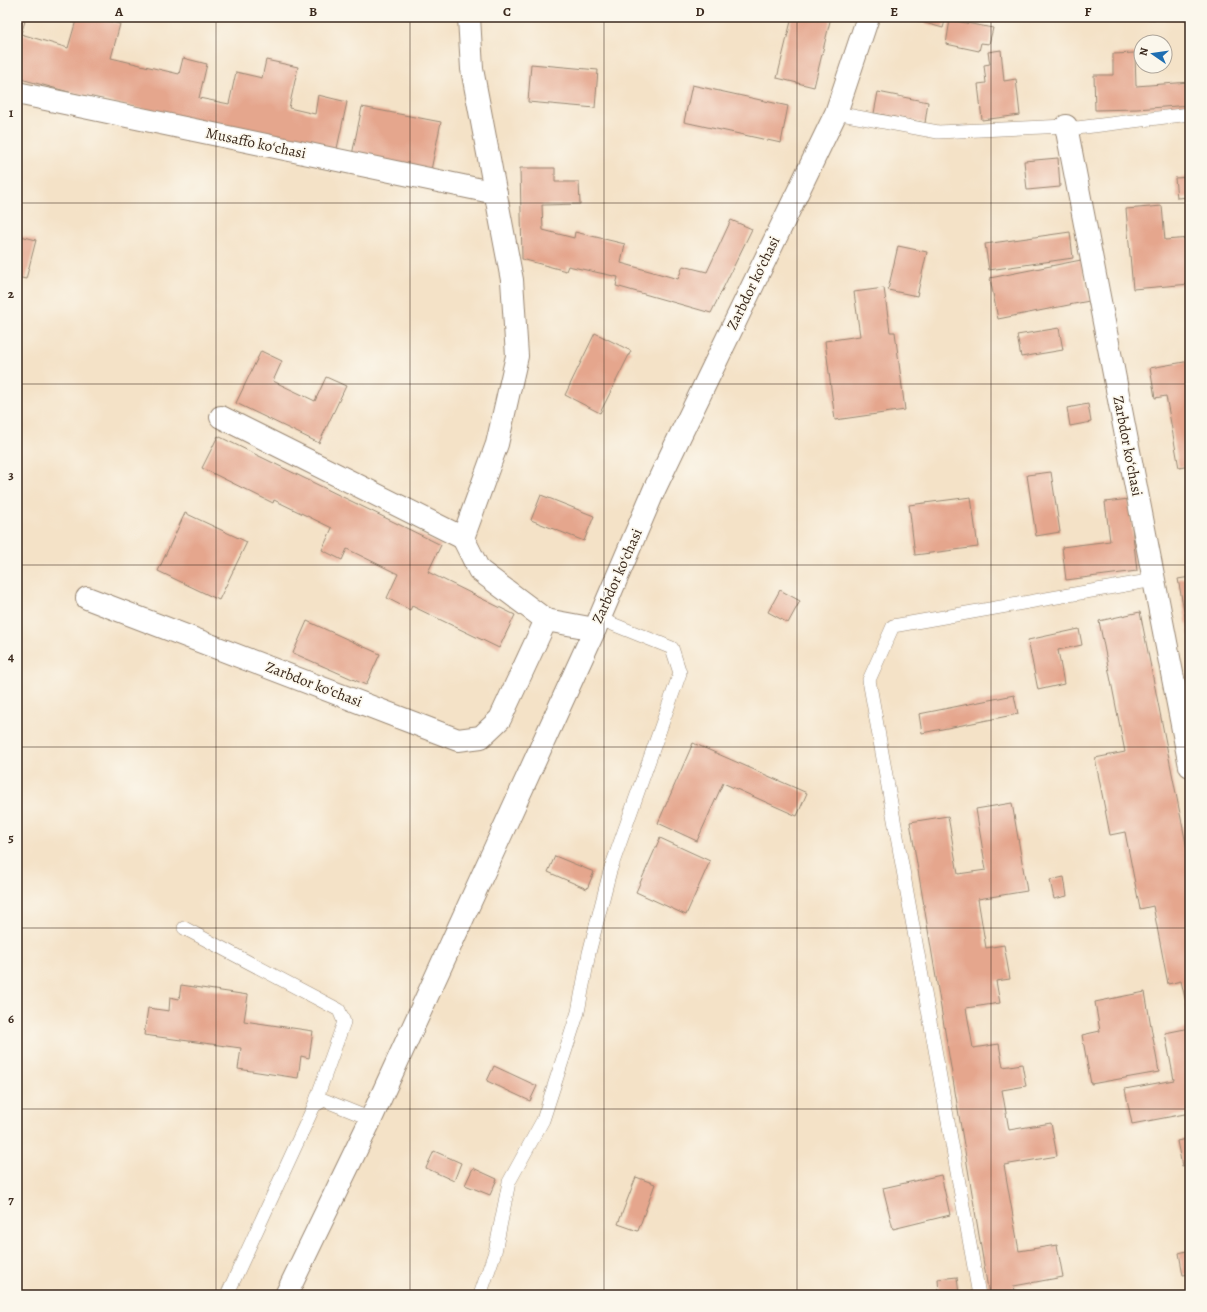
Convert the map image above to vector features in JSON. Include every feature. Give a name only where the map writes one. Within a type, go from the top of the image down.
[{"type":"street","points":[[463,538],[497,444],[517,356],[512,280],[472,69],[468,17]]},
{"type":"street","name":"Zarbdor koʻchasi","points":[[88,598],[458,740],[480,737],[500,718],[546,620],[597,624],[671,454],[836,113],[868,17]]},
{"type":"street","name":"Musaffo koʻchasi","points":[[17,92],[496,192]]},
{"type":"street","name":"Zarbdor koʻchasi","points":[[1066,126],[1190,766]]},
{"type":"street","points":[[221,417],[463,538],[479,570],[546,620]]},
{"type":"street","points":[[286,1295],[371,1119],[597,624]]},
{"type":"lane","points":[[836,113],[938,132],[1066,126],[1077,128],[1190,114]]},
{"type":"lane","points":[[979,1295],[869,680],[893,626],[1154,580]]},
{"type":"lane","points":[[480,1295],[495,1252],[509,1182],[543,1120],[578,1012],[590,953],[610,871],[680,673],[672,648],[597,624]]},
{"type":"lane","points":[[184,928],[339,1010],[344,1022],[314,1106],[227,1295]]},
{"type":"lane","points":[[314,1106],[324,1100],[371,1119]]},
{"type":"building","points":[[77,17],[102,17],[101,19],[120,24],[111,58],[179,74],[183,58],[207,64],[199,98],[229,104],[236,72],[262,78],[266,60],[298,67],[289,108],[315,114],[318,95],[347,102],[336,153],[80,95],[17,78],[17,19],[25,21],[21,34],[68,48]]},
{"type":"building","points":[[792,17],[831,17],[814,87],[777,78]]},
{"type":"building","points":[[904,17],[946,17],[943,28]]},
{"type":"building","points":[[1142,17],[1190,17],[1190,20],[1142,19]]},
{"type":"building","points":[[950,20],[993,28],[989,44],[981,43],[979,51],[946,44]]},
{"type":"building","points":[[1001,50],[1004,81],[1016,79],[1020,115],[982,120],[978,84],[986,83],[984,65],[990,64],[988,52]]},
{"type":"building","points":[[1133,53],[1133,74],[1136,74],[1136,86],[1190,82],[1190,105],[1137,109],[1095,110],[1094,75],[1113,75],[1113,54]]},
{"type":"building","points":[[531,64],[598,70],[595,108],[528,102]]},
{"type":"building","points":[[692,85],[788,106],[781,143],[684,122]]},
{"type":"building","points":[[878,92],[928,102],[925,123],[874,113]]},
{"type":"building","points":[[362,107],[441,122],[431,170],[352,155]]},
{"type":"building","points":[[1058,158],[1060,187],[1027,190],[1024,161]]},
{"type":"building","points":[[520,168],[555,168],[555,182],[579,182],[580,204],[542,205],[543,230],[574,238],[575,232],[625,244],[621,263],[678,279],[683,266],[707,272],[731,220],[752,229],[711,313],[616,286],[618,277],[568,266],[566,271],[522,259]]},
{"type":"building","points":[[1190,177],[1190,197],[1177,198],[1175,178]]},
{"type":"building","points":[[1162,206],[1165,240],[1190,238],[1190,284],[1133,289],[1126,209]]},
{"type":"building","points":[[1070,232],[1073,258],[989,270],[985,244]]},
{"type":"building","points":[[17,235],[36,240],[26,279],[17,277]]},
{"type":"building","points":[[898,246],[927,252],[917,296],[888,290]]},
{"type":"building","points":[[1081,260],[1089,301],[998,319],[990,278]]},
{"type":"building","points":[[884,288],[890,332],[895,332],[905,410],[835,420],[825,341],[860,336],[854,292]]},
{"type":"building","points":[[1059,328],[1063,350],[1021,357],[1017,335]]},
{"type":"building","points":[[595,333],[631,351],[600,413],[565,395]]},
{"type":"building","points":[[261,351],[282,361],[273,381],[315,401],[326,377],[346,386],[319,443],[236,403]]},
{"type":"building","points":[[1190,361],[1190,466],[1179,468],[1166,396],[1155,398],[1150,368]]},
{"type":"building","points":[[1088,404],[1091,422],[1070,426],[1067,408]]},
{"type":"building","points":[[218,436],[441,545],[428,572],[515,615],[499,648],[412,606],[410,610],[387,598],[398,574],[347,549],[342,560],[322,550],[332,528],[274,500],[273,503],[202,468]]},
{"type":"building","points":[[1051,472],[1060,532],[1036,536],[1027,475]]},
{"type":"building","points":[[541,495],[594,516],[584,541],[531,520]]},
{"type":"building","points":[[971,497],[978,547],[915,555],[909,505]]},
{"type":"building","points":[[1129,499],[1137,571],[1066,580],[1062,547],[1110,541],[1105,502]]},
{"type":"building","points":[[185,513],[247,542],[219,600],[158,571]]},
{"type":"building","points":[[1190,577],[1190,636],[1189,636],[1178,579]]},
{"type":"building","points":[[780,590],[800,601],[788,623],[768,612]]},
{"type":"building","points":[[1140,612],[1190,864],[1190,1020],[1181,981],[1168,984],[1153,906],[1140,909],[1125,832],[1110,835],[1095,758],[1125,752],[1099,621]]},
{"type":"building","points":[[307,621],[380,654],[366,685],[293,653]]},
{"type":"building","points":[[1079,629],[1082,645],[1058,650],[1064,684],[1038,690],[1028,640]]},
{"type":"building","points":[[1014,695],[1018,714],[922,733],[919,714]]},
{"type":"building","points":[[693,743],[807,793],[797,816],[723,783],[697,841],[658,823]]},
{"type":"building","points":[[1012,803],[1027,891],[978,899],[986,948],[1004,945],[1010,979],[996,981],[1000,1003],[966,1008],[973,1048],[999,1044],[1003,1067],[1022,1064],[1026,1086],[1002,1090],[1009,1130],[1051,1123],[1057,1156],[1004,1165],[1019,1251],[1057,1245],[1063,1277],[1014,1286],[1016,1295],[989,1295],[910,822],[948,816],[958,874],[986,870],[976,809]]},
{"type":"building","points":[[660,838],[710,861],[686,915],[636,892]]},
{"type":"building","points":[[555,856],[594,872],[587,889],[548,872]]},
{"type":"building","points":[[1064,877],[1067,896],[1054,899],[1050,880]]},
{"type":"building","points":[[181,985],[248,995],[244,1021],[313,1031],[309,1058],[301,1056],[298,1078],[238,1069],[241,1048],[144,1035],[148,1008],[169,1011],[170,997],[179,999]]},
{"type":"building","points":[[1145,992],[1159,1072],[1091,1084],[1082,1035],[1100,1031],[1095,1002]]},
{"type":"building","points":[[1190,1028],[1190,1113],[1132,1124],[1125,1089],[1174,1080],[1165,1033]]},
{"type":"building","points":[[494,1066],[537,1086],[530,1101],[487,1081]]},
{"type":"building","points":[[1190,1138],[1190,1164],[1182,1166],[1177,1141]]},
{"type":"building","points":[[434,1151],[461,1163],[454,1181],[426,1168]]},
{"type":"building","points":[[473,1168],[497,1179],[490,1195],[465,1185]]},
{"type":"building","points":[[941,1175],[950,1215],[893,1229],[883,1188]]},
{"type":"building","points":[[636,1177],[655,1184],[638,1231],[618,1224]]},
{"type":"building","points":[[1190,1250],[1190,1274],[1183,1275],[1179,1253]]},
{"type":"building","points":[[957,1277],[959,1295],[939,1295],[938,1279]]}]
